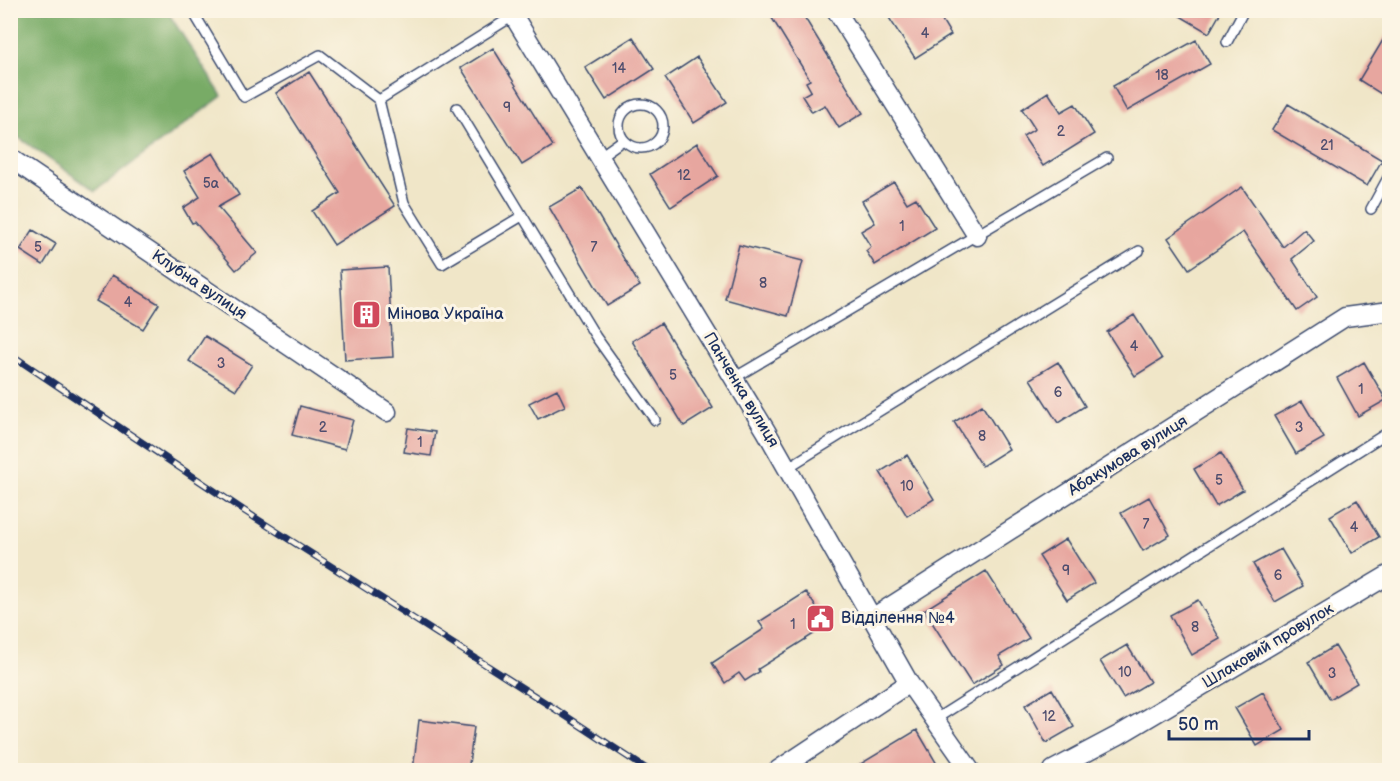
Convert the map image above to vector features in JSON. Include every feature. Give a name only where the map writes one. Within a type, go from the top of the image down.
[{"type":"street","points":[[836,10],[977,236]]},
{"type":"street","name":"Панченка вулиця","points":[[512,13],[734,378],[909,683],[970,771]]},
{"type":"street","name":"Клубна вулиця","points":[[10,158],[387,412]]},
{"type":"street","name":"Абакумова вулиця","points":[[872,618],[1345,317],[1389,311]]},
{"type":"street","name":"Шлаковий провулок","points":[[1053,771],[1119,735],[1389,574]]},
{"type":"street","points":[[778,771],[909,683]]},
{"type":"lane","points":[[192,10],[244,97],[320,55],[380,100],[404,203],[442,264],[522,216]]},
{"type":"lane","points":[[1227,42],[1244,10]]},
{"type":"lane","points":[[380,100],[512,13]]},
{"type":"lane","points":[[639,104],[654,108],[663,120],[662,136],[651,147],[636,149],[622,140],[618,125],[624,111],[639,104]]},
{"type":"lane","points":[[457,108],[596,337],[655,420]]},
{"type":"lane","points":[[599,157],[622,140]]},
{"type":"lane","points":[[734,378],[1107,158]]},
{"type":"lane","points":[[1371,209],[1389,174]]},
{"type":"lane","points":[[787,468],[1139,251]]},
{"type":"lane","points":[[934,720],[1389,430]]},
{"type":"green space","points":[[11,10],[167,11],[222,96],[95,191],[11,132]]},
{"type":"building","points":[[767,10],[800,10],[863,113],[839,128],[825,105],[812,112],[802,96],[811,91],[806,82],[810,80]]},
{"type":"building","points":[[884,10],[936,10],[951,35],[915,58]]},
{"type":"building","points":[[1170,10],[1222,10],[1209,33]]},
{"type":"building","points":[[1389,30],[1389,99],[1359,80]]},
{"type":"building","points":[[633,37],[654,69],[606,100],[585,67]]},
{"type":"building","points":[[1196,40],[1210,64],[1127,111],[1113,86]]},
{"type":"building","points":[[493,48],[553,146],[522,165],[461,68]]},
{"type":"building","points":[[697,57],[727,102],[694,123],[665,78]]},
{"type":"building","points":[[309,72],[395,206],[334,245],[312,211],[340,193],[276,93]]},
{"type":"building","points":[[1048,92],[1061,112],[1075,104],[1094,134],[1043,166],[1023,136],[1035,129],[1022,109]]},
{"type":"building","points":[[1288,104],[1382,160],[1367,186],[1272,130]]},
{"type":"building","points":[[697,143],[718,176],[671,207],[650,174]]},
{"type":"building","points":[[213,153],[239,195],[218,207],[257,253],[236,270],[195,222],[192,223],[183,208],[200,197],[184,171]]},
{"type":"building","points":[[894,182],[907,203],[916,198],[935,228],[875,265],[866,251],[871,247],[861,231],[875,223],[862,201]]},
{"type":"building","points":[[1242,187],[1283,247],[1304,229],[1314,241],[1292,259],[1317,297],[1297,311],[1243,232],[1189,269],[1168,238]]},
{"type":"building","points":[[582,188],[640,286],[607,306],[549,207]]},
{"type":"building","points":[[33,230],[56,244],[43,265],[20,250]]},
{"type":"building","points":[[739,245],[803,261],[788,316],[725,299]]},
{"type":"building","name":"Мінова Україна","points":[[388,267],[393,357],[345,360],[340,270]]},
{"type":"building","points":[[112,275],[159,304],[143,329],[96,301]]},
{"type":"building","points":[[1134,315],[1162,359],[1135,376],[1107,332]]},
{"type":"building","points":[[661,323],[713,408],[684,426],[632,341]]},
{"type":"building","points":[[205,336],[252,365],[236,390],[189,361]]},
{"type":"building","points":[[1058,362],[1085,406],[1058,423],[1030,379]]},
{"type":"building","points":[[1364,362],[1386,400],[1358,416],[1337,378]]},
{"type":"building","points":[[557,389],[565,406],[538,419],[529,403]]},
{"type":"building","points":[[1302,401],[1324,438],[1296,454],[1274,416]]},
{"type":"building","points":[[982,405],[1009,449],[982,466],[954,422]]},
{"type":"building","points":[[300,406],[353,420],[345,449],[292,435]]},
{"type":"building","points":[[408,428],[435,432],[431,456],[404,452]]},
{"type":"building","points":[[1221,453],[1243,490],[1216,506],[1194,469]]},
{"type":"building","points":[[907,455],[934,499],[907,516],[880,472]]},
{"type":"building","points":[[1149,497],[1170,535],[1143,551],[1121,513]]},
{"type":"building","points":[[1357,500],[1379,537],[1352,553],[1330,516]]},
{"type":"building","points":[[1066,539],[1094,583],[1067,600],[1039,556]]},
{"type":"building","points":[[1281,549],[1303,586],[1275,602],[1253,564]]},
{"type":"building","points":[[986,571],[1029,638],[999,656],[1004,665],[972,685],[924,610]]},
{"type":"building","points":[[806,592],[828,625],[758,669],[759,672],[745,681],[739,673],[725,683],[712,663],[764,629],[759,622]]},
{"type":"building","points":[[1198,600],[1220,639],[1192,655],[1170,615]]},
{"type":"building","points":[[1127,645],[1150,682],[1123,698],[1100,661]]},
{"type":"building","points":[[1335,646],[1357,683],[1330,699],[1308,662]]},
{"type":"building","points":[[1052,689],[1074,727],[1046,743],[1025,705]]},
{"type":"building","points":[[1263,692],[1284,730],[1257,746],[1235,708]]},
{"type":"building","points":[[419,720],[474,727],[468,771],[413,771]]},
{"type":"building","points":[[917,730],[941,771],[849,771]]},
{"type":"railway","points":[[10,354],[243,510],[648,770]]},
{"type":"place","name":"Мінова Україна","points":[[366,314]]},
{"type":"place","name":"Відділення №4","points":[[820,618]]}]
